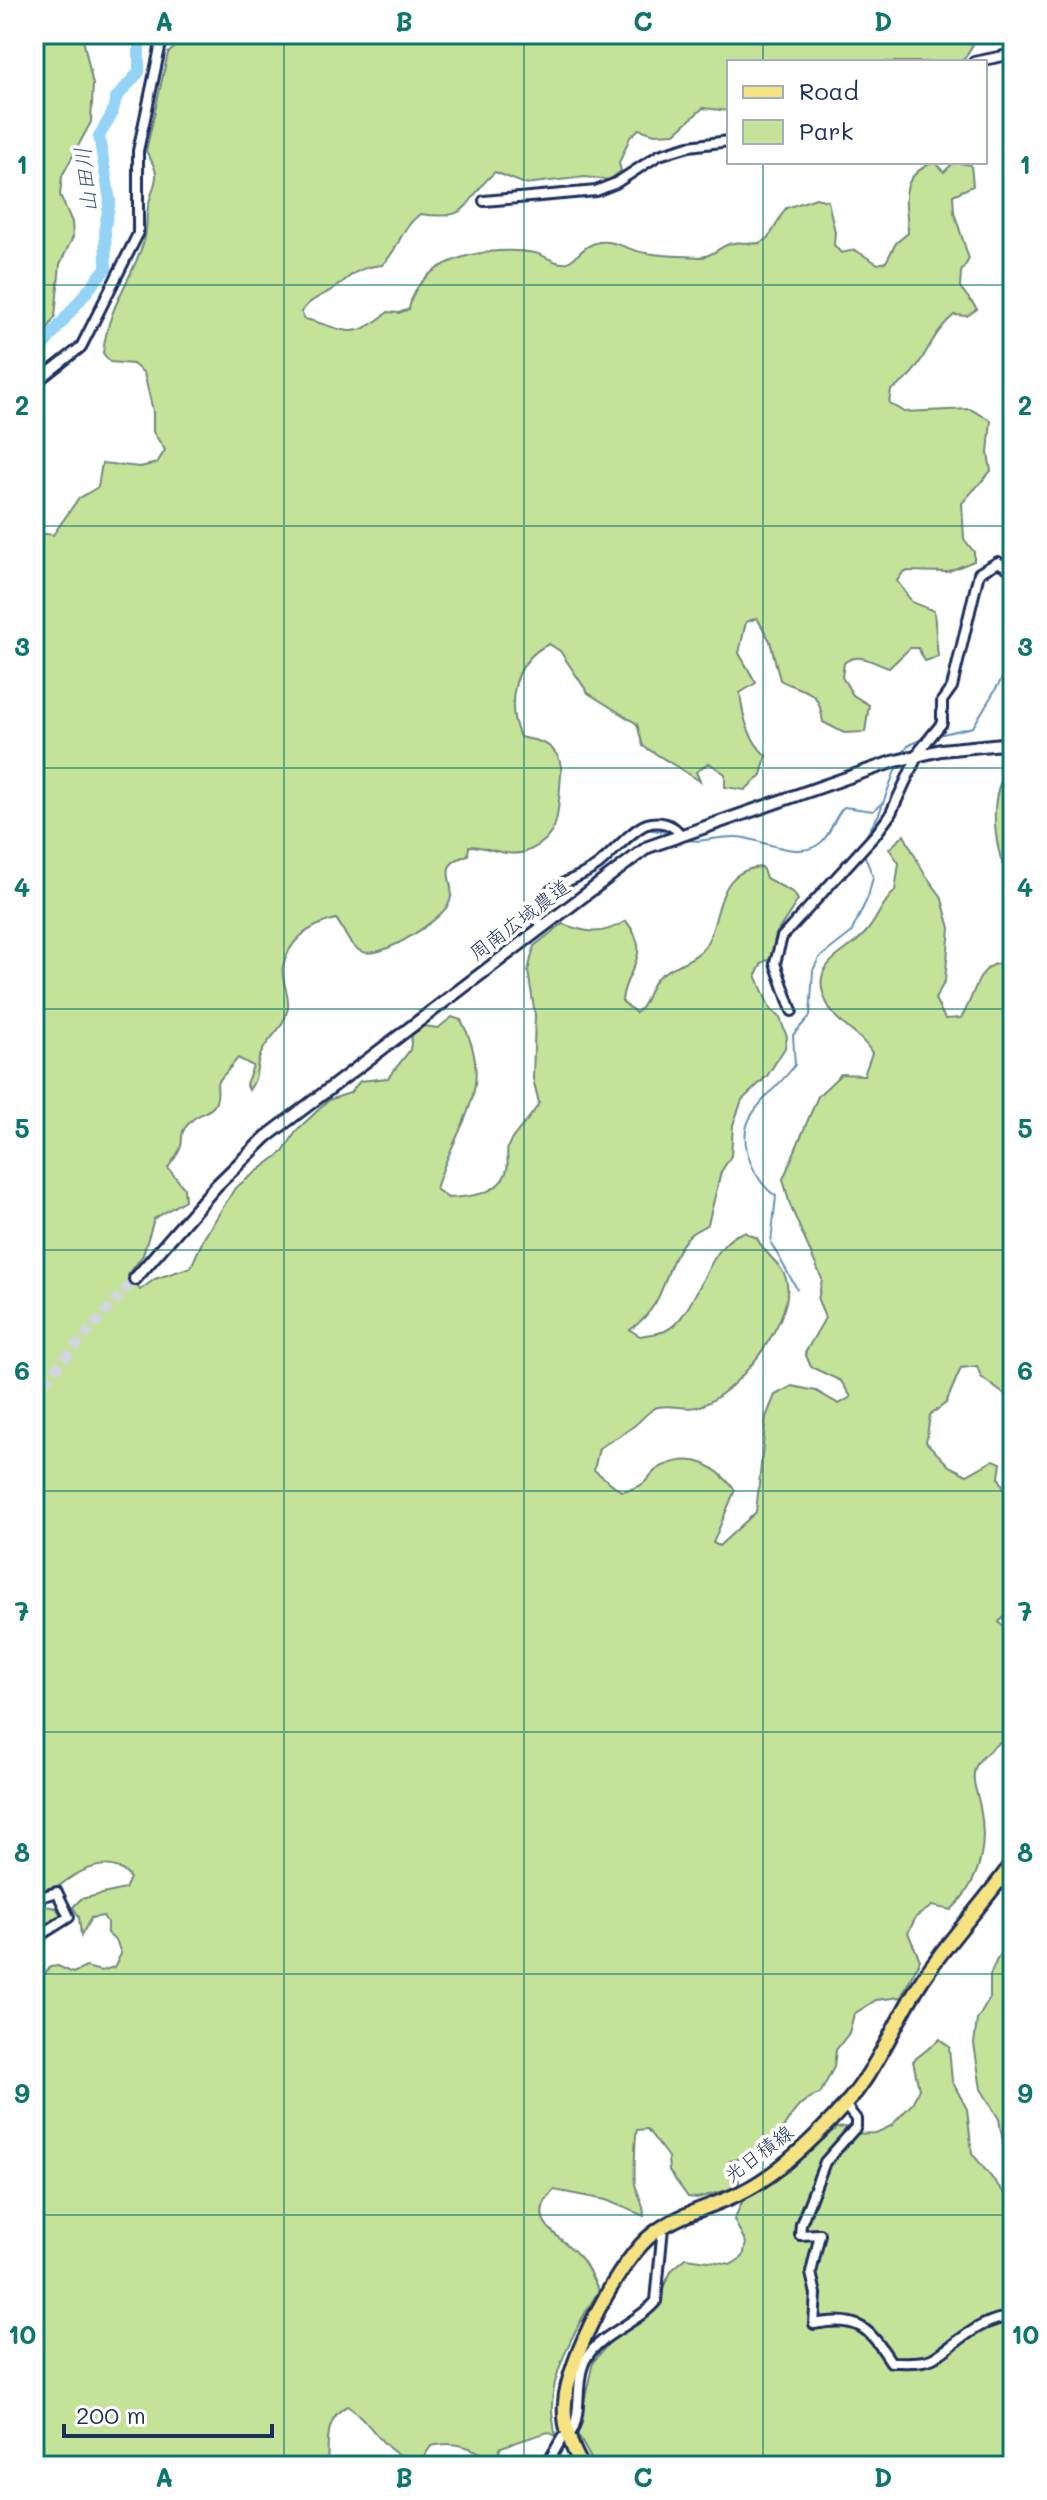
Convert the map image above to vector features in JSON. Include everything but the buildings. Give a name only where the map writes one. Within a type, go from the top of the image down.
[{"type":"main road","name":"光日積線","points":[[582,2466],[566,2422],[565,2403],[573,2363],[639,2247],[663,2227],[747,2190],[845,2105],[862,2085],[930,1969],[1008,1879],[1013,1862]]},
{"type":"street","points":[[34,384],[81,347],[138,234],[138,151],[163,34]]},
{"type":"street","points":[[984,60],[1013,54]]},
{"type":"street","points":[[484,201],[596,191],[616,183],[659,155],[689,146],[727,141]]},
{"type":"street","points":[[792,1011],[775,963],[782,937],[876,834],[890,815],[918,755],[934,734],[944,714],[942,701],[952,687],[956,674],[979,573],[998,562],[1013,571]]},
{"type":"street","name":"周南広域農道","points":[[135,1279],[216,1186],[266,1137],[541,925],[648,847],[906,758],[1013,743]]},
{"type":"street","points":[[541,925],[534,912],[541,896],[597,866],[637,829],[653,822],[664,823],[680,834]]},
{"type":"street","points":[[34,1899],[57,1892],[69,1917],[39,1936],[34,1951]]},
{"type":"street","points":[[845,2105],[856,2119],[856,2127],[825,2162],[801,2224],[800,2235],[820,2234],[811,2273],[816,2294],[814,2324],[842,2321],[861,2325],[877,2337],[891,2362],[911,2363],[933,2358],[952,2341],[993,2319],[1013,2317]]},
{"type":"street","points":[[572,2431],[582,2385],[580,2374],[587,2356],[656,2301],[663,2227]]},
{"type":"street","points":[[539,2466],[550,2459],[562,2438]]},
{"type":"green space","points":[[34,34],[82,34],[93,85],[91,122],[62,176],[60,195],[72,222],[73,237],[60,264],[55,317],[34,351]]},
{"type":"green space","points":[[191,34],[979,34],[962,60],[727,60],[727,111],[703,108],[675,133],[655,134],[639,129],[630,137],[619,163],[621,171],[609,180],[585,177],[525,184],[495,172],[459,212],[438,216],[420,214],[407,227],[382,265],[356,272],[312,301],[301,312],[305,319],[348,331],[365,328],[388,312],[399,313],[409,309],[415,291],[426,277],[441,266],[478,253],[518,251],[564,263],[593,244],[605,242],[653,254],[705,256],[733,243],[755,244],[766,240],[786,208],[816,198],[828,201],[835,232],[834,245],[841,253],[855,250],[878,264],[886,262],[896,243],[908,233],[906,192],[914,175],[930,164],[936,164],[944,172],[952,164],[971,165],[973,186],[953,195],[954,212],[969,259],[961,272],[960,287],[977,309],[967,316],[954,315],[944,324],[911,374],[891,390],[889,403],[904,412],[970,409],[991,420],[988,453],[991,471],[962,503],[964,539],[974,552],[974,561],[947,572],[904,571],[897,581],[912,602],[934,611],[938,657],[925,661],[918,648],[910,648],[889,668],[861,658],[844,663],[842,677],[853,695],[869,705],[865,732],[844,733],[823,722],[814,696],[780,680],[770,641],[757,618],[746,622],[739,653],[756,683],[740,693],[741,702],[751,735],[766,756],[761,775],[745,790],[725,787],[725,774],[709,763],[696,772],[700,781],[643,746],[637,724],[588,693],[560,651],[549,644],[537,651],[520,671],[513,710],[520,737],[547,745],[561,764],[559,807],[552,832],[540,845],[522,853],[469,846],[468,855],[457,860],[448,870],[451,897],[448,905],[422,929],[383,950],[358,950],[336,919],[310,929],[296,940],[283,966],[288,1003],[286,1016],[263,1049],[252,1085],[249,1090],[246,1084],[253,1066],[238,1058],[217,1083],[213,1107],[185,1128],[180,1149],[168,1168],[184,1188],[185,1200],[154,1219],[143,1255],[128,1275],[140,1290],[155,1279],[191,1267],[204,1238],[235,1188],[283,1152],[297,1130],[329,1100],[350,1093],[360,1081],[388,1078],[410,1050],[412,1035],[424,1026],[438,1028],[452,1017],[461,1020],[472,1044],[475,1087],[470,1107],[436,1189],[448,1198],[491,1189],[504,1178],[509,1144],[539,1103],[533,1079],[535,1015],[528,971],[534,946],[562,924],[594,932],[626,921],[638,944],[638,954],[622,1001],[636,1013],[658,977],[701,951],[708,941],[726,889],[734,878],[745,870],[762,867],[766,878],[794,893],[798,900],[776,934],[771,958],[762,963],[756,975],[770,1009],[780,1018],[787,1037],[785,1048],[767,1076],[742,1100],[733,1125],[731,1156],[721,1172],[708,1224],[687,1238],[678,1250],[659,1296],[643,1319],[630,1330],[640,1336],[665,1331],[677,1323],[720,1249],[731,1238],[744,1232],[757,1238],[785,1277],[786,1300],[781,1318],[758,1356],[728,1389],[697,1407],[655,1408],[627,1431],[599,1448],[594,1470],[621,1491],[639,1486],[657,1469],[675,1462],[695,1461],[712,1468],[735,1490],[713,1543],[719,1546],[756,1512],[766,1417],[775,1395],[792,1386],[816,1391],[839,1404],[851,1397],[841,1381],[811,1367],[805,1353],[825,1318],[818,1300],[822,1279],[790,1205],[783,1179],[818,1096],[841,1074],[864,1075],[872,1053],[834,1015],[823,993],[821,981],[830,962],[867,931],[895,891],[899,863],[889,849],[904,835],[924,873],[941,896],[950,928],[945,981],[935,999],[945,1019],[961,1018],[983,973],[997,963],[1008,962],[1013,955],[1013,1401],[981,1377],[977,1366],[961,1368],[946,1403],[930,1415],[926,1442],[949,1466],[967,1475],[994,1460],[1001,1463],[999,1478],[1013,1506],[1013,1608],[999,1622],[1008,1632],[1013,1631],[1013,1729],[975,1769],[983,1836],[975,1876],[951,1910],[932,1906],[916,1917],[908,1933],[920,1960],[901,1997],[876,2000],[854,2014],[849,2033],[836,2050],[834,2067],[820,2094],[796,2109],[776,2139],[765,2149],[728,2162],[726,2170],[739,2180],[739,2187],[697,2198],[688,2197],[669,2171],[668,2157],[647,2129],[637,2130],[635,2157],[635,2184],[644,2216],[606,2200],[554,2190],[545,2201],[542,2211],[544,2220],[581,2258],[599,2290],[576,2330],[557,2376],[552,2409],[555,2436],[548,2432],[501,2447],[496,2459],[455,2444],[431,2446],[423,2458],[399,2455],[347,2406],[339,2411],[331,2425],[327,2466],[34,2466],[34,1988],[50,1967],[58,1966],[73,1973],[86,1967],[101,1971],[114,1967],[121,1954],[117,1942],[107,1933],[107,1922],[103,1916],[91,1918],[81,1936],[79,1917],[73,1907],[81,1899],[125,1889],[130,1878],[121,1869],[110,1866],[86,1870],[62,1883],[45,1901],[45,1906],[56,1908],[61,1915],[56,1921],[49,1924],[34,1922],[34,525],[39,533],[53,535],[78,499],[98,487],[102,463],[140,467],[157,463],[165,450],[153,432],[153,411],[144,373],[133,364],[110,362],[103,353],[110,320],[145,236],[156,177],[146,151],[168,53]]},
{"type":"green space","points":[[1013,762],[1013,888],[997,841],[995,806],[1004,775]]},
{"type":"green space","points":[[1013,1940],[1013,2158],[1003,2142],[999,2119],[981,2089],[974,2044],[977,2020],[990,1998],[990,1975],[997,1959]]},
{"type":"green space","points":[[940,2039],[949,2047],[952,2081],[967,2109],[972,2153],[1008,2198],[1013,2211],[1013,2466],[595,2466],[577,2433],[593,2362],[608,2344],[650,2313],[672,2270],[686,2258],[732,2264],[743,2257],[746,2243],[734,2220],[743,2200],[786,2173],[836,2128],[846,2127],[853,2134],[876,2133],[891,2126],[912,2104],[919,2089],[913,2061]]},
{"type":"waterway","name":"山田川","points":[[34,357],[106,268],[105,226],[110,201],[99,136],[112,114],[116,98],[139,72],[139,34]]},
{"type":"waterway","points":[[938,735],[973,727],[1013,660]]},
{"type":"waterway","points":[[901,755],[908,746],[927,736]]},
{"type":"waterway","points":[[866,836],[879,814],[897,765]]},
{"type":"waterway","points":[[682,839],[698,841],[737,837],[802,850],[823,841],[844,807],[873,811],[882,803]]},
{"type":"waterway","points":[[599,869],[646,829],[673,833]]},
{"type":"waterway","points":[[797,1289],[771,1243],[776,1196],[761,1182],[750,1162],[747,1128],[759,1104],[795,1065],[793,1035],[810,1016],[813,970],[819,958],[851,933],[868,897],[873,877],[864,854]]},
{"type":"waterway","points":[[1013,1784],[1010,1800],[1013,1805]]},
{"type":"tunnel","points":[[34,1393],[135,1279]]}]
